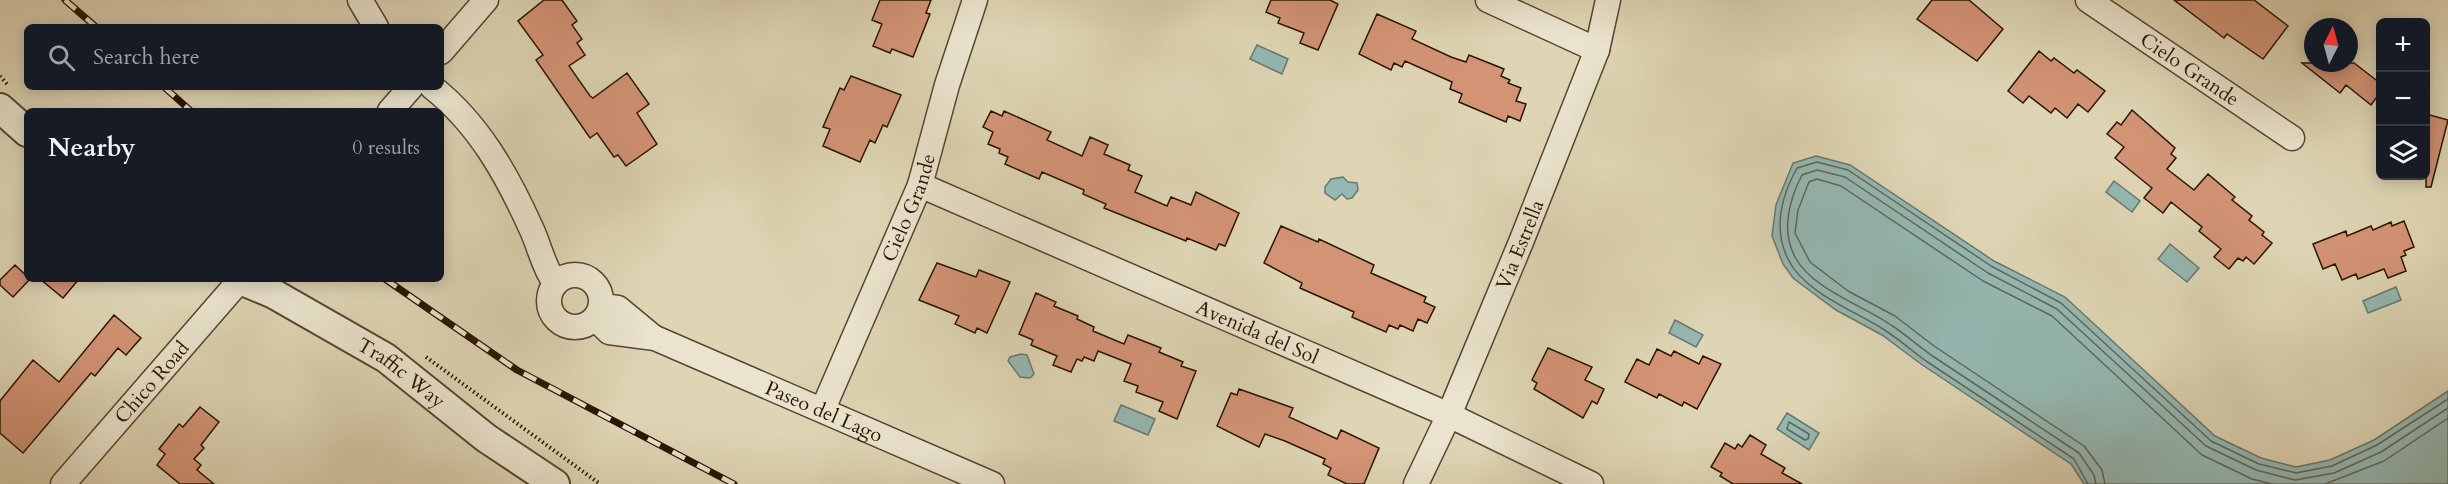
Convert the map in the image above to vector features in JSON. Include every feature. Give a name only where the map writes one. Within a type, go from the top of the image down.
[{"type":"street","points":[[360,0],[374,24]]},
{"type":"street","points":[[444,49],[486,0]]},
{"type":"street","name":"Cielo Grande","points":[[823,409],[920,185],[947,85],[975,0]]},
{"type":"street","points":[[1488,0],[1598,50]]},
{"type":"street","name":"Via Estrella","points":[[1416,484],[1449,415],[1598,50],[1608,0]]},
{"type":"street","name":"Cielo Grande","points":[[2088,0],[2292,138]]},
{"type":"street","points":[[393,108],[408,90]]},
{"type":"street","points":[[435,90],[465,116],[505,174],[533,231],[546,271],[555,283]]},
{"type":"street","points":[[0,108],[24,129]]},
{"type":"street","name":"Avenida del Sol","points":[[920,185],[1449,415],[1591,484]]},
{"type":"street","points":[[570,274],[587,276],[599,288],[599,312],[584,326],[570,327],[558,321],[549,310],[548,296],[555,283],[570,274]]},
{"type":"street","name":"Chico Road","points":[[63,484],[237,282]]},
{"type":"street","name":"Traffic Way","points":[[247,282],[274,294],[386,358],[486,438],[555,484]]},
{"type":"street","name":"Paseo del Lago","points":[[599,312],[609,332],[655,338],[992,484]]},
{"type":"water","points":[[1257,45],[1288,59],[1282,74],[1250,59]]},
{"type":"water","points":[[1816,156],[1850,165],[1994,261],[2065,297],[2215,436],[2261,458],[2296,467],[2330,460],[2374,440],[2448,391],[2448,484],[2084,484],[2071,464],[1921,364],[1882,335],[1836,310],[1793,278],[1783,264],[1772,236],[1776,205],[1793,163]]},
{"type":"water","points":[[1343,177],[1348,182],[1357,183],[1358,190],[1352,198],[1347,199],[1342,194],[1335,200],[1325,193],[1325,187],[1331,179]]},
{"type":"water","points":[[2114,181],[2140,201],[2132,212],[2106,192]]},
{"type":"water","points":[[2170,244],[2199,268],[2187,282],[2158,259]]},
{"type":"water","points":[[2396,287],[2401,300],[2368,313],[2363,301]]},
{"type":"water","points":[[1675,320],[1703,335],[1696,347],[1669,333]]},
{"type":"water","points":[[1027,355],[1034,374],[1030,378],[1020,377],[1008,361],[1010,357]]},
{"type":"water","points":[[1121,405],[1155,419],[1148,435],[1114,421]]},
{"type":"water","points":[[1787,413],[1819,433],[1809,450],[1777,429]]},
{"type":"building","points":[[544,0],[562,0],[577,21],[572,25],[582,39],[577,43],[585,55],[569,66],[590,96],[593,98],[627,73],[649,104],[637,113],[657,144],[626,166],[618,155],[614,157],[597,133],[590,138],[536,60],[543,55],[518,21]]},
{"type":"building","points":[[880,0],[931,0],[926,13],[930,14],[913,57],[892,49],[890,53],[873,46],[882,24],[872,20]]},
{"type":"building","points":[[1271,0],[1330,0],[1338,4],[1318,50],[1300,43],[1304,33],[1278,23],[1280,18],[1266,12]]},
{"type":"building","points":[[1932,0],[1969,0],[2003,29],[1977,61],[1917,19]]},
{"type":"building","points":[[2174,0],[2254,0],[2288,26],[2263,59],[2227,34],[2224,38]]},
{"type":"building","points":[[1377,14],[1416,31],[1412,39],[1451,57],[1466,62],[1469,55],[1504,69],[1501,76],[1510,80],[1508,83],[1521,88],[1516,101],[1526,104],[1520,121],[1508,116],[1506,122],[1459,102],[1462,94],[1450,89],[1452,82],[1405,61],[1402,67],[1394,63],[1391,70],[1359,54]]},
{"type":"building","points":[[2039,51],[2051,61],[2054,58],[2074,73],[2077,70],[2105,91],[2088,112],[2078,104],[2067,118],[2055,108],[2051,113],[2029,96],[2023,103],[2008,91]]},
{"type":"building","points":[[2358,66],[2376,80],[2376,98],[2371,105],[2346,85],[2340,93],[2313,72],[2358,72]]},
{"type":"building","points":[[851,76],[901,95],[887,127],[883,125],[875,143],[870,140],[860,162],[823,146],[830,129],[823,127],[840,88],[844,90]]},
{"type":"building","points":[[2132,110],[2175,148],[2171,154],[2176,158],[2167,169],[2194,190],[2208,174],[2235,197],[2232,200],[2252,216],[2249,220],[2264,232],[2262,235],[2272,243],[2254,264],[2246,257],[2243,261],[2238,258],[2229,269],[2214,257],[2221,249],[2199,231],[2202,227],[2171,202],[2163,213],[2144,198],[2152,188],[2115,158],[2124,147],[2107,134],[2117,122],[2121,125]]},
{"type":"building","points":[[991,111],[1002,116],[1004,111],[1051,132],[1047,140],[1082,156],[1090,137],[1108,145],[1104,154],[1130,165],[1128,170],[1142,176],[1135,192],[1167,206],[1171,197],[1191,205],[1196,192],[1239,213],[1225,246],[1219,244],[1216,250],[1187,238],[1186,241],[1104,208],[1106,204],[1083,194],[1084,190],[1042,172],[1039,179],[1005,164],[1008,157],[999,153],[1000,149],[988,144],[993,132],[983,127]]},
{"type":"building","points":[[2430,115],[2448,120],[2431,187],[2426,187],[2426,180],[2430,180]]},
{"type":"building","points":[[2404,221],[2414,247],[2404,251],[2406,255],[2401,257],[2406,271],[2388,278],[2384,269],[2358,279],[2356,274],[2342,280],[2335,264],[2323,269],[2313,244],[2346,231],[2347,236],[2371,226],[2373,230],[2391,222],[2392,226]]},
{"type":"building","points":[[1281,226],[1318,242],[1319,239],[1374,265],[1371,273],[1426,297],[1424,302],[1435,307],[1427,323],[1418,319],[1413,331],[1400,325],[1398,329],[1389,325],[1386,332],[1352,317],[1354,312],[1300,288],[1302,283],[1264,263]]},
{"type":"building","points":[[937,263],[976,277],[979,270],[1010,282],[987,333],[977,328],[975,333],[955,324],[959,316],[919,300]]},
{"type":"building","points":[[15,265],[24,273],[24,282],[27,282],[13,297],[0,285],[0,280]]},
{"type":"building","points":[[44,282],[76,282],[63,298]]},
{"type":"building","points":[[1036,293],[1056,302],[1054,306],[1078,316],[1077,319],[1094,327],[1093,331],[1124,344],[1128,335],[1161,348],[1159,352],[1183,362],[1181,366],[1196,371],[1177,419],[1159,411],[1163,402],[1136,392],[1138,386],[1124,381],[1131,364],[1098,351],[1094,361],[1084,357],[1082,361],[1077,359],[1071,372],[1053,365],[1057,356],[1031,345],[1033,340],[1019,334]]},
{"type":"building","points":[[114,315],[141,338],[126,355],[118,348],[95,376],[91,373],[23,453],[0,433],[0,401],[33,360],[59,382]]},
{"type":"building","points":[[1548,348],[1592,367],[1585,380],[1604,389],[1597,404],[1592,401],[1583,418],[1534,389],[1537,383],[1532,380]]},
{"type":"building","points":[[1657,349],[1671,356],[1674,351],[1699,364],[1703,356],[1721,364],[1697,409],[1684,402],[1682,406],[1659,394],[1657,398],[1625,382],[1637,359],[1649,365]]},
{"type":"building","points":[[1239,389],[1293,408],[1289,417],[1337,439],[1341,430],[1379,448],[1364,484],[1347,484],[1328,475],[1331,468],[1323,464],[1325,459],[1285,441],[1265,434],[1259,447],[1217,426],[1231,393],[1237,395]]},
{"type":"building","points":[[200,407],[219,422],[201,445],[204,448],[194,459],[201,465],[197,470],[214,484],[180,484],[157,465],[165,454],[159,449],[179,424],[183,427]]},
{"type":"building","points":[[1750,435],[1766,445],[1761,454],[1785,468],[1782,473],[1802,484],[1733,484],[1720,476],[1722,473],[1711,467],[1725,443],[1735,449],[1738,444],[1742,447]]},
{"type":"railway","points":[[65,0],[93,24]]},
{"type":"railway","points":[[167,90],[188,108]]},
{"type":"railway","points":[[389,282],[517,370],[734,484]]}]
